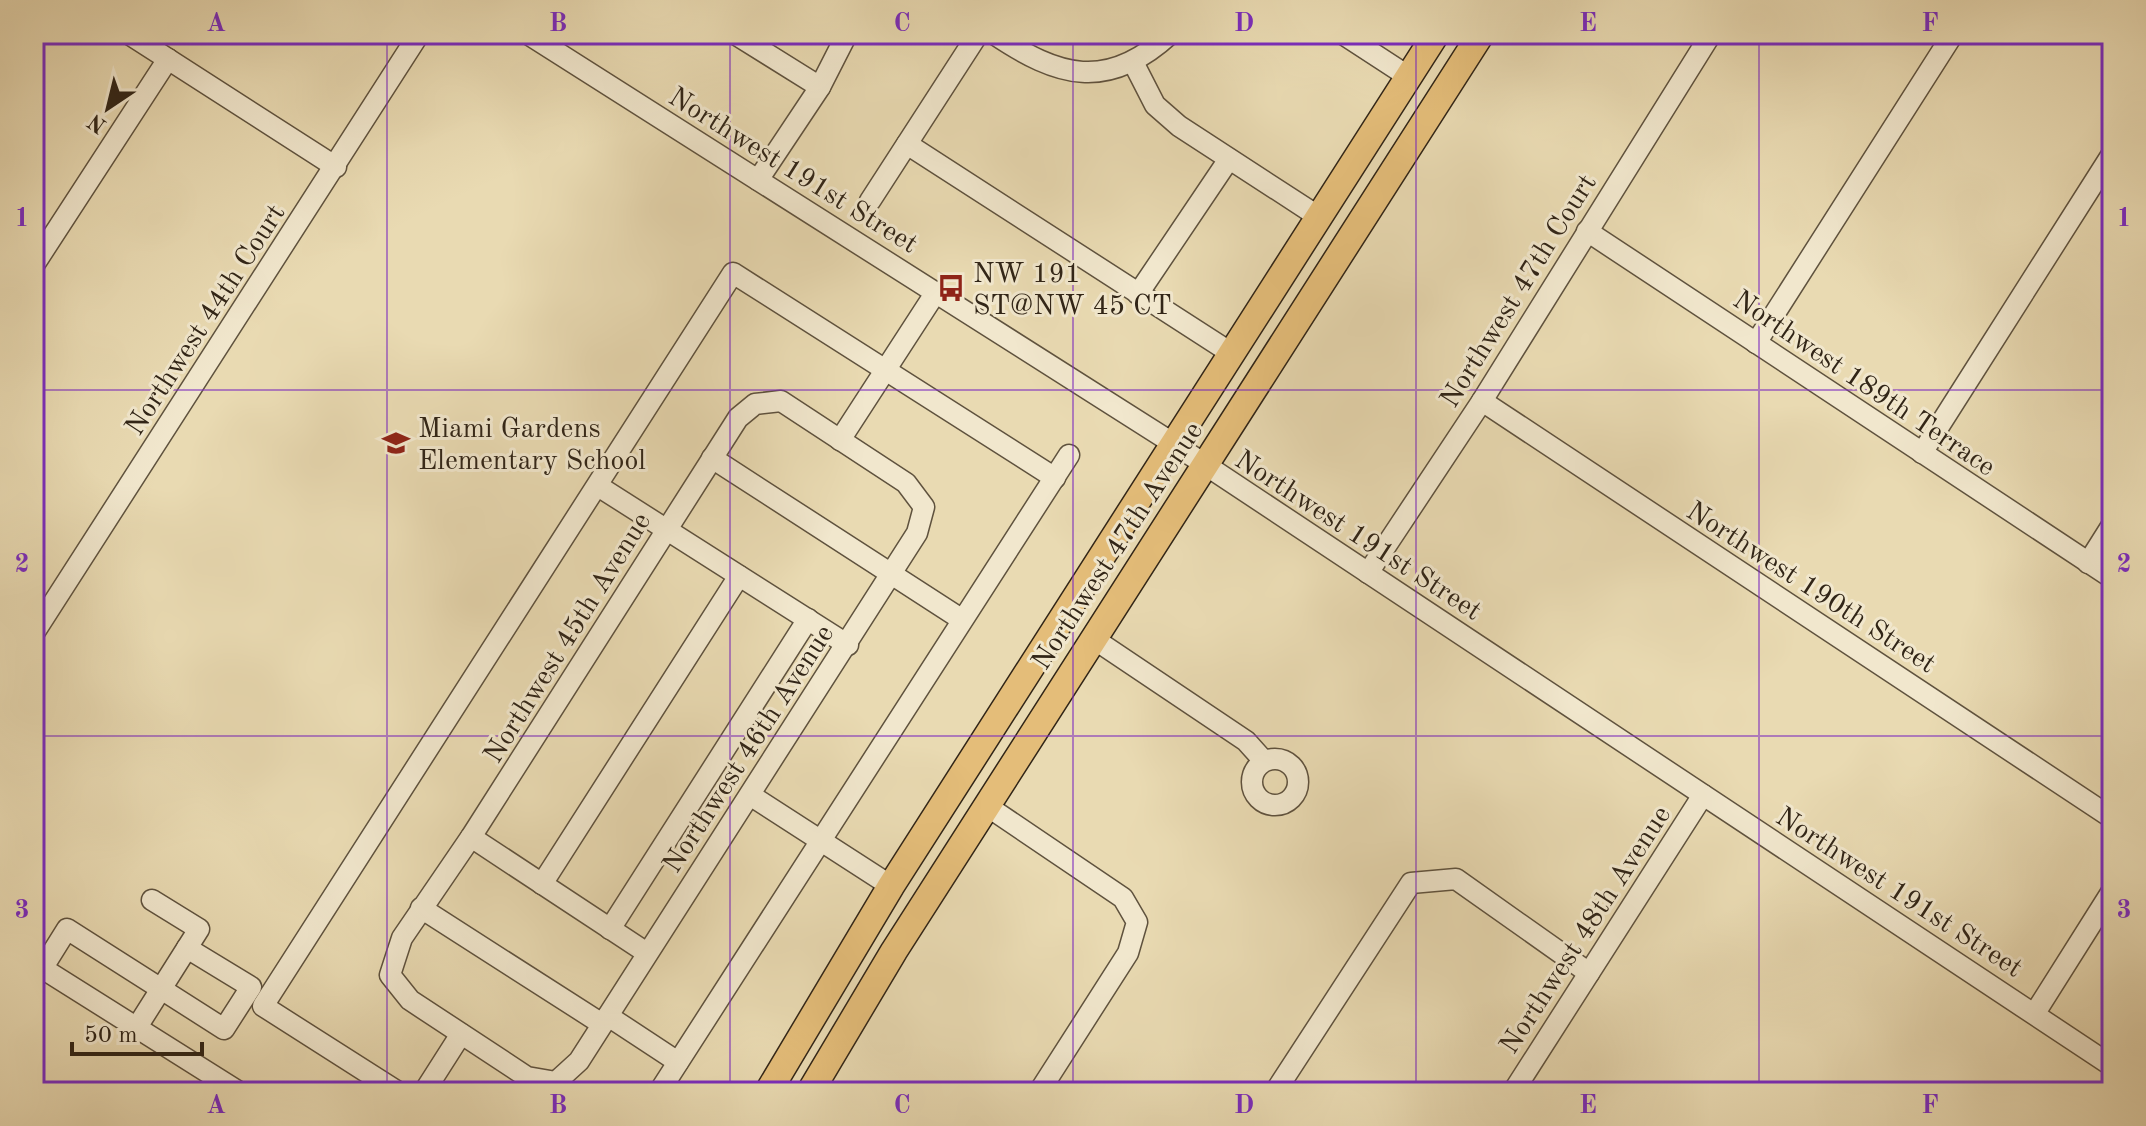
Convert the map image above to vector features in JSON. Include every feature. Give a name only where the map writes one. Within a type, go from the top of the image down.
[{"type":"main road","name":"Northwest 47th Avenue","points":[[768,1092],[891,886],[1436,34]]},
{"type":"main road","name":"Northwest 47th Avenue","points":[[810,1092],[894,951],[1481,34]]},
{"type":"main road","points":[[979,747],[977,783],[987,806]]},
{"type":"main road","points":[[891,886],[898,913],[894,951]]},
{"type":"street","points":[[129,34],[336,167]]},
{"type":"street","name":"Northwest 44th Court","points":[[34,633],[419,34]]},
{"type":"street","name":"Northwest 191st Street","points":[[528,34],[1174,444],[2112,1066]]},
{"type":"street","points":[[735,34],[820,87]]},
{"type":"street","points":[[758,180],[820,87],[847,34]]},
{"type":"street","points":[[870,201],[978,34]]},
{"type":"street","points":[[994,34],[1032,60],[1064,72],[1101,72],[1133,62],[1170,34]]},
{"type":"street","points":[[1343,34],[1409,77]]},
{"type":"street","name":"Northwest 47th Court","points":[[1368,573],[1482,401],[1711,34]]},
{"type":"street","points":[[1756,343],[1953,34]]},
{"type":"street","points":[[34,265],[168,59]]},
{"type":"street","points":[[1133,62],[1155,105],[1229,159],[1319,217]]},
{"type":"street","points":[[907,144],[1231,353]]},
{"type":"street","points":[[1922,453],[2112,154]]},
{"type":"street","points":[[1138,294],[1229,159]]},
{"type":"street","points":[[34,223],[52,235]]},
{"type":"street","name":"Northwest 189th Terrace","points":[[1587,231],[2112,578]]},
{"type":"street","points":[[398,1092],[263,1006],[733,273],[1055,478]]},
{"type":"street","points":[[840,440],[936,292]]},
{"type":"street","name":"Northwest 45th Avenue","points":[[461,1034],[410,1000],[390,975],[402,938],[423,905],[471,837],[738,418],[755,404],[781,401],[840,440]]},
{"type":"street","name":"Northwest 190th Street","points":[[1482,401],[2112,818]]},
{"type":"street","name":"Northwest 46th Avenue","points":[[558,1087],[579,1061],[917,533],[924,507],[906,483],[840,440]]},
{"type":"street","points":[[659,1092],[1069,455]]},
{"type":"street","points":[[712,458],[961,619]]},
{"type":"street","points":[[598,486],[848,645]]},
{"type":"street","points":[[2088,563],[2112,525]]},
{"type":"street","points":[[542,884],[739,576]]},
{"type":"street","points":[[610,929],[808,619]]},
{"type":"street","points":[[1094,639],[1246,741],[1264,761]]},
{"type":"street","points":[[750,795],[891,886]]},
{"type":"street","name":"Northwest 48th Avenue","points":[[1513,1092],[1703,795]]},
{"type":"street","points":[[987,806],[1123,898],[1137,922],[1128,953],[1039,1092]]},
{"type":"street","points":[[471,837],[647,953]]},
{"type":"street","points":[[1275,1092],[1411,883],[1456,879],[1589,973]]},
{"type":"street","points":[[2035,1013],[2112,891]]},
{"type":"street","points":[[137,1027],[199,929],[152,900]]},
{"type":"street","points":[[423,905],[605,1020],[678,1062]]},
{"type":"street","points":[[187,948],[251,987],[224,1029],[67,929],[38,966],[239,1092]]},
{"type":"street","points":[[424,1092],[461,1034],[527,1077],[558,1087]]},
{"type":"place","name":"NW 191 ST@NW 45 CT","points":[[951,288]]},
{"type":"place","name":"Miami Gardens Elementary School","points":[[396,443]]}]
